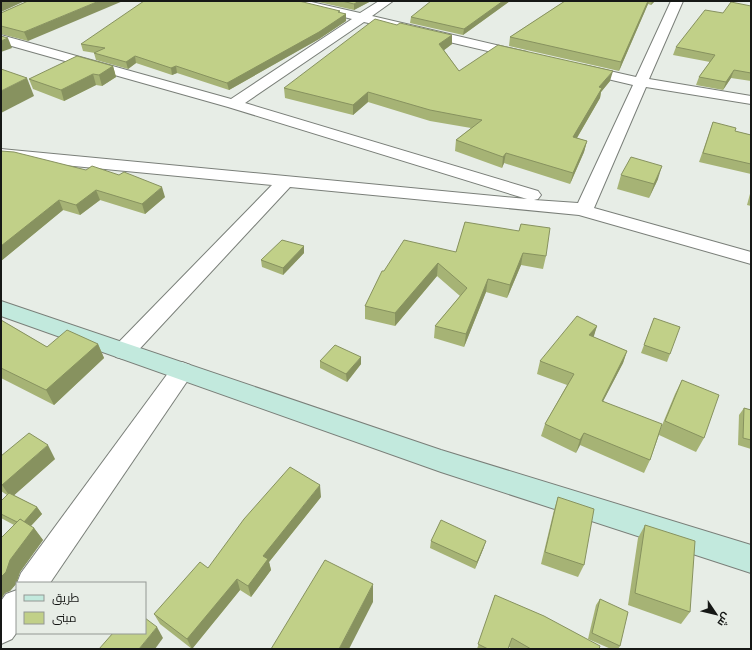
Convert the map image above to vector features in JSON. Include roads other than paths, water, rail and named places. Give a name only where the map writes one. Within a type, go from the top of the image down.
[{"type":"street","points":[[292,1],[535,58]]},
{"type":"street","points":[[233,104],[387,1]]},
{"type":"street","points":[[584,210],[677,1]]},
{"type":"street","points":[[1,39],[233,104],[494,184],[751,258]]},
{"type":"street","points":[[572,67],[640,82],[751,100]]},
{"type":"street","points":[[1,154],[584,210]]},
{"type":"street","points":[[124,350],[285,182]]},
{"type":"street","points":[[1,308],[441,461],[751,559]]},
{"type":"street","points":[[33,582],[182,371]]},
{"type":"street","points":[[1,628],[16,606]]}]
